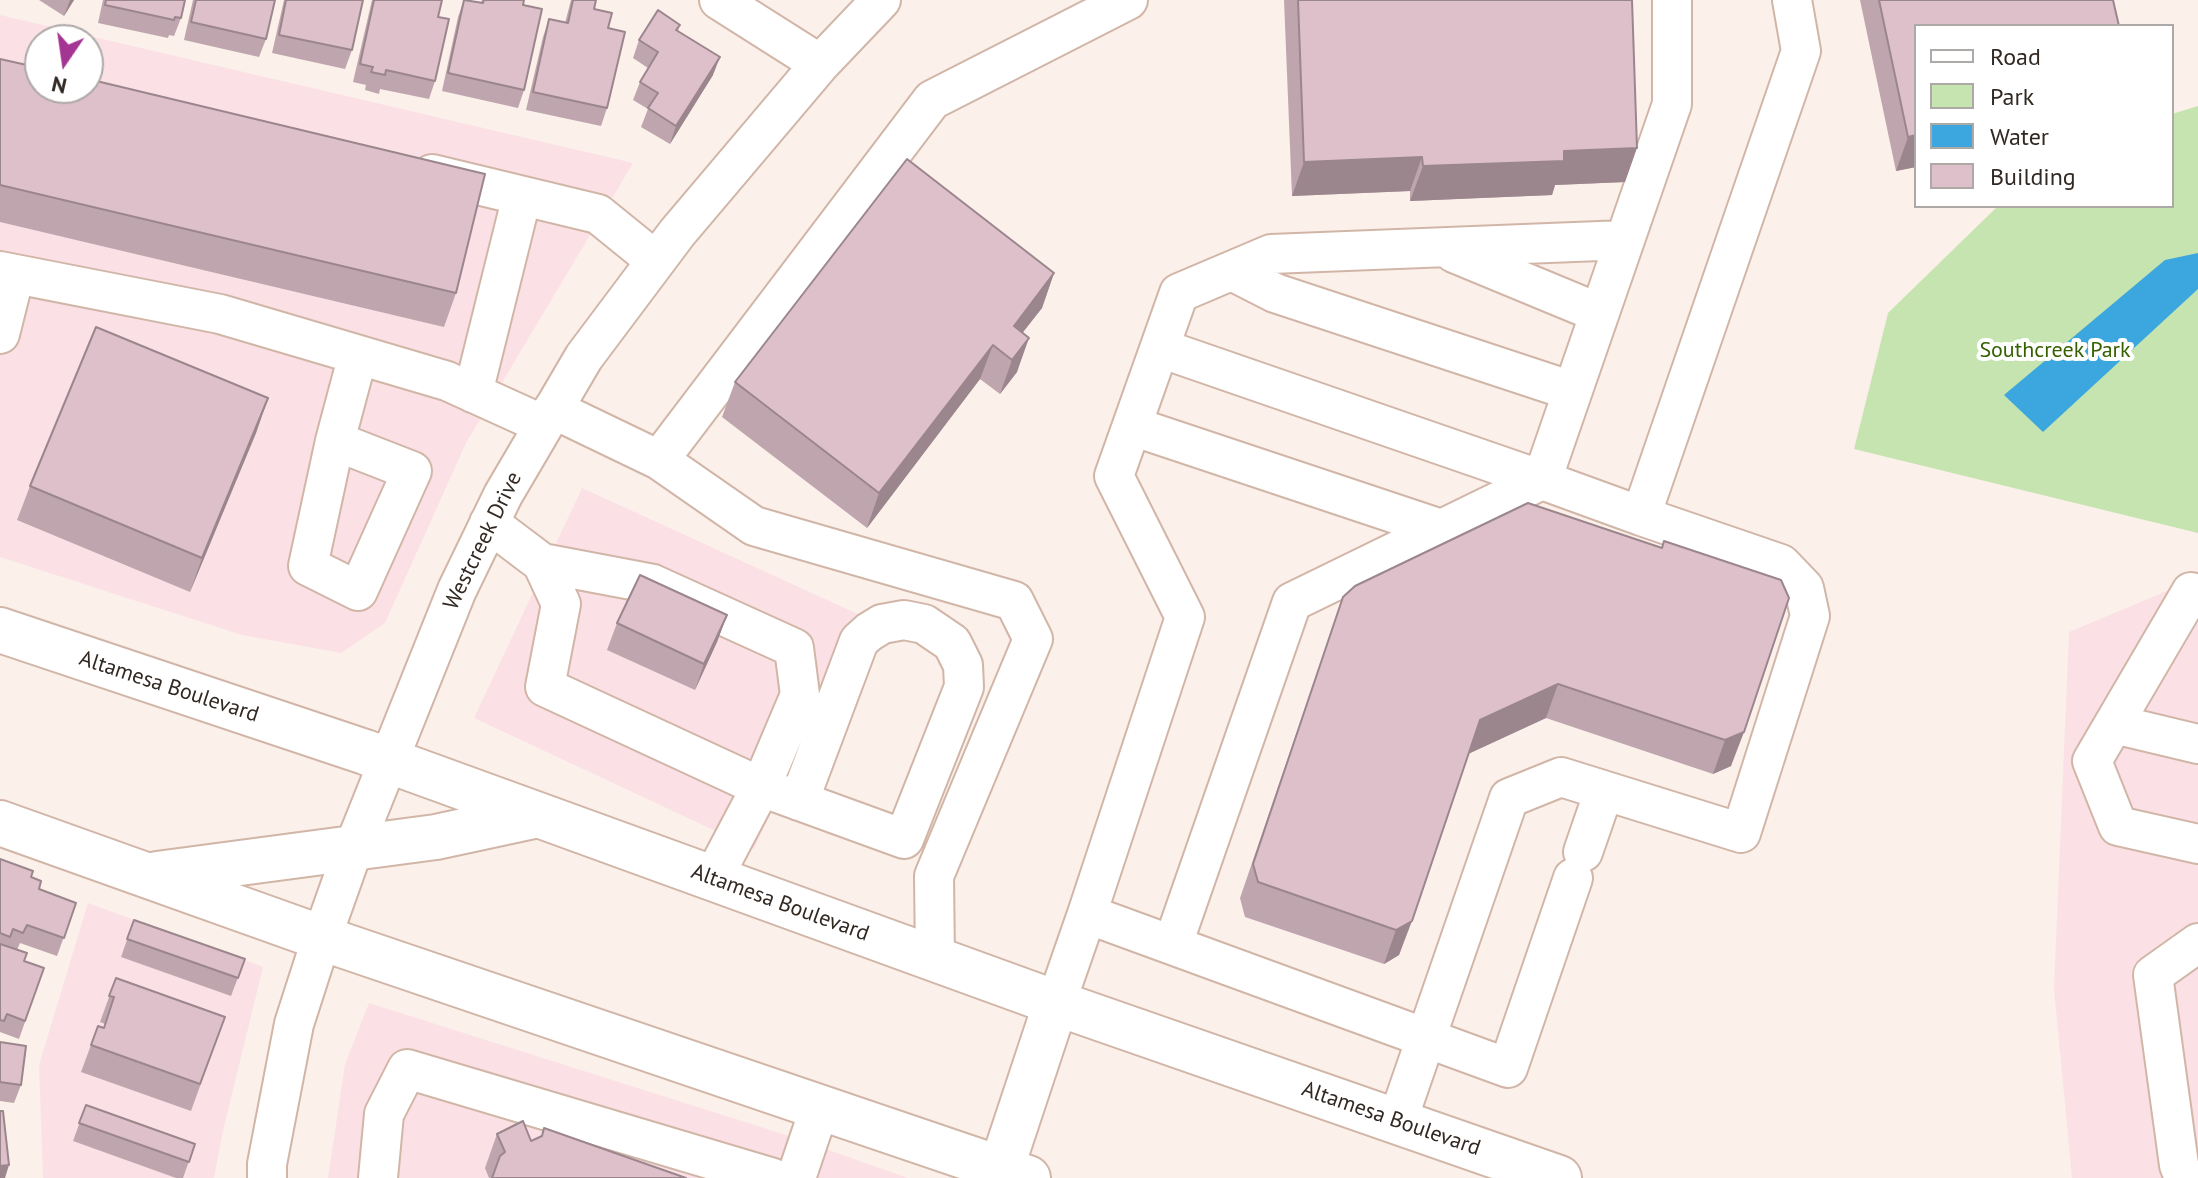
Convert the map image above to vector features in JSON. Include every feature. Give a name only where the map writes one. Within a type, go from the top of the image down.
[{"type":"main road","name":"Altamesa Boulevard","points":[[0,630],[388,761],[1056,1003],[1559,1178]]},
{"type":"main road","points":[[147,875],[436,837],[538,815]]},
{"type":"main road","points":[[0,823],[1009,1175],[1056,1003]]},
{"type":"street","points":[[719,0],[820,64]]},
{"type":"street","name":"Westcreek Drive","points":[[267,1178],[267,1164],[294,1024],[322,937],[388,761],[457,590],[489,523],[584,357],[677,233],[820,64],[881,0]]},
{"type":"street","points":[[659,460],[932,100],[1128,0]]},
{"type":"street","points":[[1173,944],[1292,602],[1542,480],[1672,104],[1672,0]]},
{"type":"street","points":[[1641,516],[1801,51],[1792,0]]},
{"type":"street","points":[[399,166],[598,214],[656,261]]},
{"type":"street","points":[[473,393],[522,196]]},
{"type":"street","points":[[1056,1003],[1185,617],[1114,476],[1179,293],[1271,254],[1625,240]]},
{"type":"street","points":[[1441,248],[1599,313]]},
{"type":"street","points":[[1232,271],[1275,293],[1572,391]]},
{"type":"street","points":[[0,334],[8,272],[220,314],[447,381],[659,460],[754,526],[1014,601],[1033,639],[934,876],[935,959]]},
{"type":"street","points":[[1160,348],[1781,564],[1804,588],[1810,616],[1741,833],[1561,777],[1509,798],[1397,1122]]},
{"type":"street","points":[[335,441],[358,355]]},
{"type":"street","points":[[1132,426],[1441,529]]},
{"type":"street","points":[[489,523],[542,563],[653,584],[794,648],[800,695],[761,787],[713,878]]},
{"type":"street","points":[[542,563],[561,604],[545,687],[761,787],[799,801],[896,836],[938,705],[942,681],[936,661],[923,651],[901,645],[871,653],[843,684],[799,801]]},
{"type":"street","points":[[2198,594],[2191,592],[2092,761],[2118,826],[2198,844]]},
{"type":"street","points":[[2114,724],[2198,744]]},
{"type":"street","points":[[1087,914],[1508,1068],[1604,791]]},
{"type":"street","points":[[2184,1178],[2179,1165],[2153,975],[2198,943]]},
{"type":"street","points":[[378,1178],[384,1114],[407,1069],[773,1178]]},
{"type":"street","points":[[796,1178],[820,1107]]},
{"type":"shaded area","points":[[0,15],[38,24],[24,24],[24,104],[104,104],[104,39],[633,163],[466,443],[385,623],[341,653],[242,635],[0,557]]},
{"type":"shaded area","points":[[582,488],[860,615],[754,849],[474,718]]},
{"type":"shaded area","points":[[2198,578],[2198,1178],[2072,1178],[2054,989],[2069,632]]},
{"type":"shaded area","points":[[88,903],[263,967],[214,1178],[43,1178],[39,1065]]},
{"type":"shaded area","points":[[369,1003],[786,1135],[908,1178],[328,1178],[345,1064]]},
{"type":"green space","name":"Southcreek Park","points":[[2198,106],[2198,533],[1854,449],[1888,313],[1996,208],[2174,208],[2174,113]]},
{"type":"water","points":[[2198,253],[2198,289],[2043,432],[2004,395],[2165,260]]},
{"type":"building","points":[[106,0],[185,0],[181,18],[175,17],[174,20],[105,5]]},
{"type":"building","points":[[196,0],[275,0],[266,39],[191,22]]},
{"type":"building","points":[[286,0],[363,0],[352,50],[279,35]]},
{"type":"building","points":[[374,0],[442,0],[438,17],[449,19],[435,81],[386,70],[385,75],[371,72],[373,67],[360,64]]},
{"type":"building","points":[[464,0],[483,3],[484,0],[524,0],[523,5],[542,9],[524,90],[448,73]]},
{"type":"building","points":[[573,0],[596,0],[594,9],[612,13],[608,28],[625,32],[607,108],[533,92],[549,19],[568,23]]},
{"type":"building","points":[[1298,0],[1632,0],[1637,148],[1564,151],[1564,161],[1423,166],[1422,157],[1304,162]]},
{"type":"building","points":[[1879,0],[2113,0],[2119,24],[1914,24],[1914,136],[1908,137]]},
{"type":"building","points":[[658,10],[680,25],[676,30],[720,57],[676,126],[648,108],[658,93],[640,82],[658,52],[639,40]]},
{"type":"building","points":[[0,59],[24,64],[24,104],[104,104],[104,83],[485,174],[456,293],[0,185]]},
{"type":"building","points":[[907,159],[1054,273],[1014,326],[1029,338],[1012,360],[993,345],[879,493],[735,382]]},
{"type":"building","points":[[96,327],[268,398],[202,558],[30,486]]},
{"type":"building","points":[[1528,503],[1662,548],[1664,541],[1781,580],[1789,598],[1744,732],[1725,740],[1558,684],[1480,720],[1412,921],[1396,930],[1258,882],[1253,864],[1343,597],[1355,586]]},
{"type":"building","points":[[640,575],[727,615],[704,664],[617,623]]},
{"type":"building","points":[[0,859],[33,871],[31,877],[41,881],[39,889],[76,903],[64,938],[27,925],[23,933],[13,929],[10,937],[0,933]]},
{"type":"building","points":[[134,920],[245,959],[238,978],[127,939]]},
{"type":"building","points":[[0,944],[27,953],[24,961],[44,968],[25,1021],[7,1014],[4,1021],[0,1020]]},
{"type":"building","points":[[116,978],[225,1017],[200,1084],[91,1045],[98,1026],[104,1028],[114,997],[109,996]]},
{"type":"building","points":[[0,1042],[26,1046],[21,1085],[0,1082]]},
{"type":"building","points":[[86,1105],[195,1144],[189,1162],[79,1123]]},
{"type":"building","points":[[0,1111],[3,1111],[9,1165],[0,1166]]},
{"type":"building","points":[[523,1121],[531,1141],[542,1136],[544,1128],[686,1178],[492,1178],[500,1156],[505,1152],[497,1134]]}]
